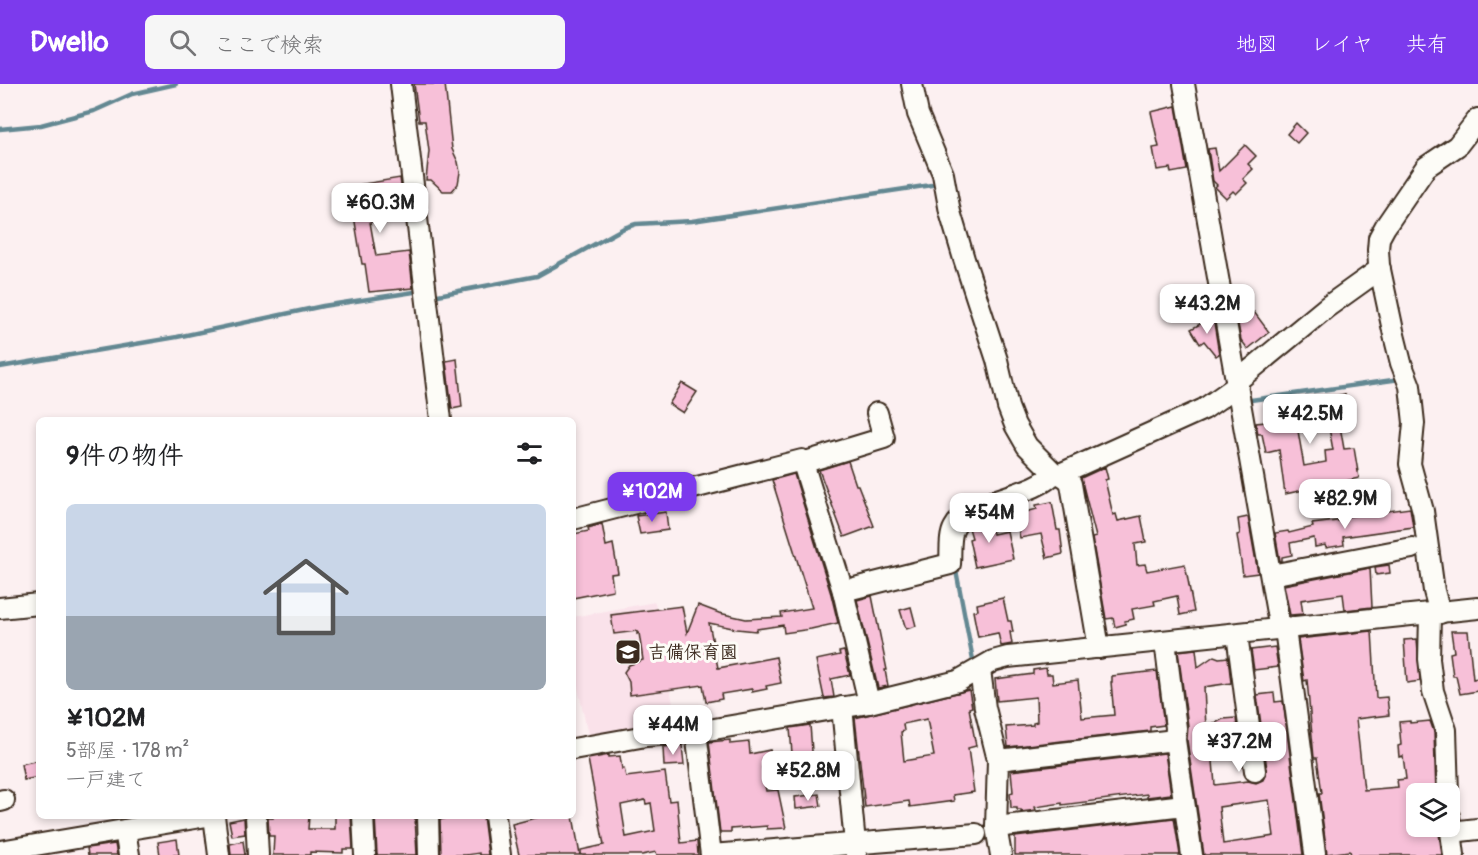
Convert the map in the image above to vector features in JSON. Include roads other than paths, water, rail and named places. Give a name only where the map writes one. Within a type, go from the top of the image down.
[{"type":"street","points":[[402,84],[441,417]]},
{"type":"street","points":[[912,84],[918,114],[942,174],[961,250],[997,360],[1008,407],[1015,425],[1027,446],[1057,477],[1071,484],[1099,648]]},
{"type":"street","points":[[1184,84],[1271,575],[1283,629],[1315,854]]},
{"type":"street","points":[[1448,783],[1446,730],[1433,691],[1431,669],[1435,614],[1434,591],[1423,511],[1410,464],[1414,423],[1410,386],[1401,363],[1377,272],[1379,238],[1385,227],[1426,167],[1457,147],[1478,119]]},
{"type":"street","points":[[843,591],[950,564],[952,529],[961,518],[978,508],[1057,477],[1239,392],[1327,307],[1377,272]]},
{"type":"street","points":[[802,463],[884,438],[878,414]]},
{"type":"street","points":[[576,518],[802,460],[843,591],[869,703]]},
{"type":"street","points":[[1271,575],[1412,548]]},
{"type":"street","points":[[0,608],[36,604]]},
{"type":"street","points":[[576,748],[645,736],[696,732],[869,703],[958,681],[993,661],[1008,657],[1478,608]]},
{"type":"street","points":[[1237,634],[1255,771]]},
{"type":"street","points":[[1165,641],[1176,728],[1175,740],[1192,855]]},
{"type":"street","points":[[980,670],[985,708],[998,760],[996,826],[1001,855]]},
{"type":"street","points":[[842,707],[855,849]]},
{"type":"street","points":[[696,732],[711,855],[855,849],[976,834]]},
{"type":"street","points":[[998,760],[1175,740]]},
{"type":"street","points":[[996,826],[1184,805]]},
{"type":"street","points":[[0,851],[40,850],[125,830],[189,819]]},
{"type":"street","points":[[214,819],[219,855]]},
{"type":"street","points":[[256,819],[258,855]]},
{"type":"street","points":[[363,819],[365,855]]},
{"type":"street","points":[[428,819],[429,855]]},
{"type":"street","points":[[495,819],[500,855]]},
{"type":"street","points":[[125,830],[129,855]]},
{"type":"waterway","points":[[0,129],[41,125],[94,111],[132,94],[176,84]]},
{"type":"waterway","points":[[438,295],[537,276],[624,228],[636,224],[692,221],[938,184]]},
{"type":"waterway","points":[[0,367],[177,337],[323,306],[414,292]]},
{"type":"waterway","points":[[1244,401],[1400,379]]},
{"type":"waterway","points":[[955,565],[973,660]]},
{"type":"place","name":"吉備保育園","points":[[628,652]]}]
